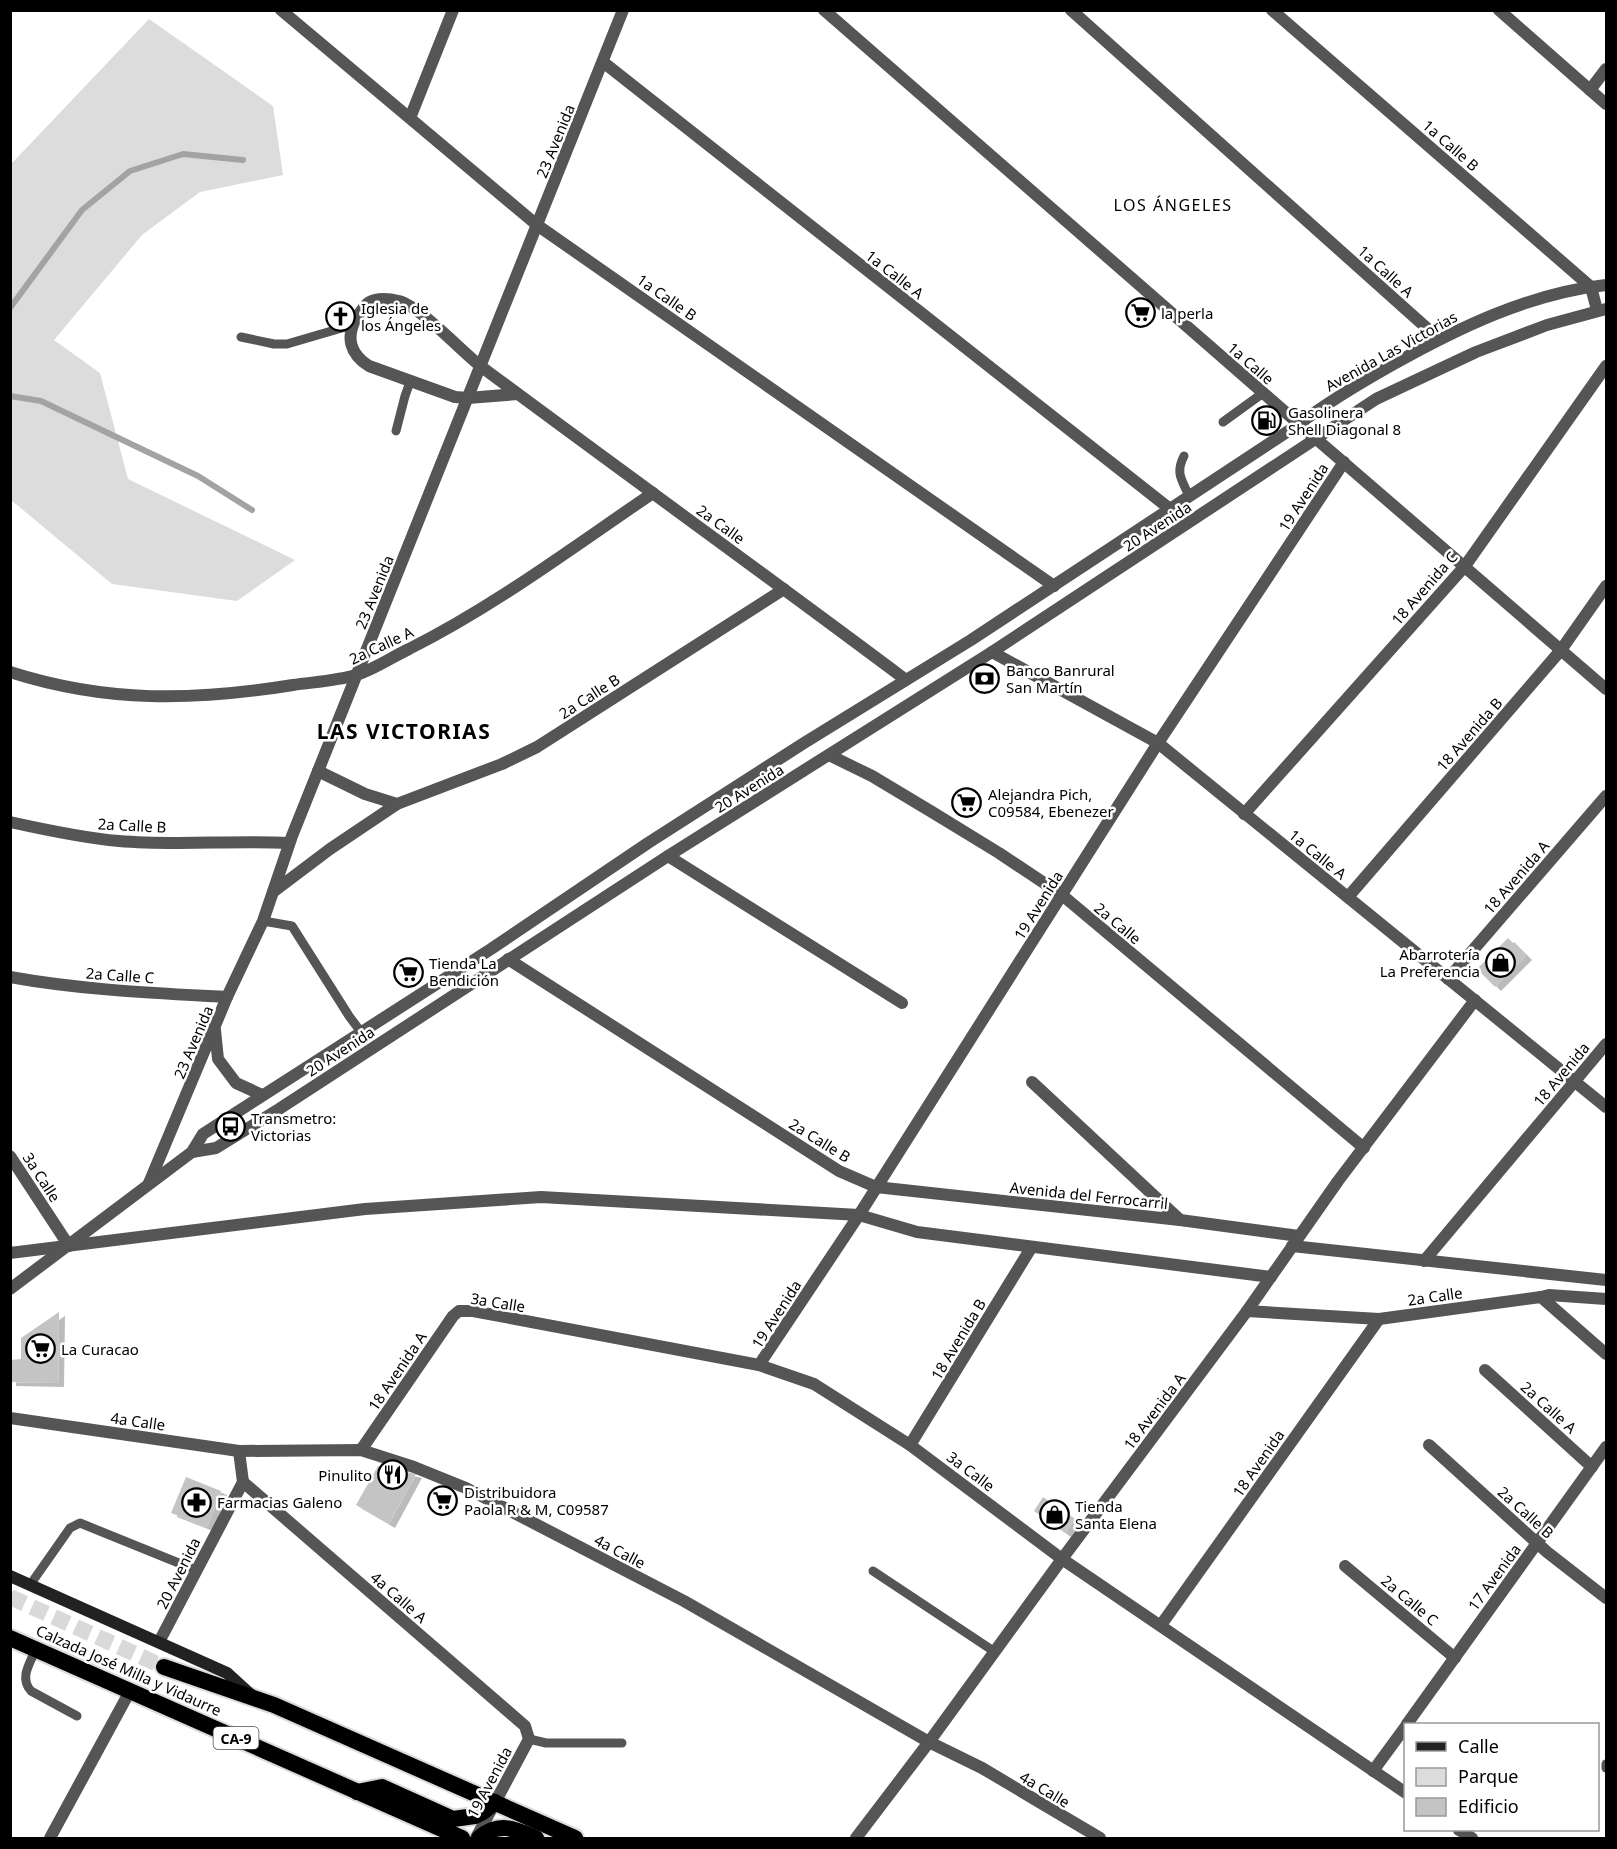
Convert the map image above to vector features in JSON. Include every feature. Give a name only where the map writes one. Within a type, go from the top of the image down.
[{"type":"highway","name":"Calzada José Milla y Vidaurre","points":[[10,1638],[462,1839]]},
{"type":"highway","name":"Calzada José Milla y Vidaurre","points":[[164,1666],[254,1698],[575,1839]]},
{"type":"highway","points":[[357,1792],[382,1787],[453,1819],[475,1816],[495,1802]]},
{"type":"highway","points":[[477,1839],[493,1830],[511,1827],[536,1839]]},
{"type":"main road","name":"Calzada José Milla y Vidaurre","points":[[10,1576],[227,1673],[254,1698]]},
{"type":"street","name":"1a Calle B","points":[[281,10],[537,225],[1054,586]]},
{"type":"street","points":[[410,118],[453,10]]},
{"type":"street","name":"23 Avenida","points":[[149,1183],[227,997],[263,921],[289,843],[623,10]]},
{"type":"street","name":"1a Calle","points":[[824,10],[1263,393],[1606,688]]},
{"type":"street","name":"1a Calle A","points":[[1071,10],[1439,339]]},
{"type":"street","name":"1a Calle B","points":[[1272,10],[1591,286]]},
{"type":"street","points":[[1499,10],[1606,104]]},
{"type":"street","name":"1a Calle A","points":[[603,62],[1170,509]]},
{"type":"street","points":[[1590,90],[1606,69]]},
{"type":"street","name":"Avenida Las Victorias","points":[[1299,424],[1329,402],[1439,339],[1541,297],[1606,285]]},
{"type":"street","points":[[1316,438],[1376,399],[1476,352],[1547,325],[1602,310],[1591,286]]},
{"type":"street","name":"2a Calle","points":[[352,325],[368,303],[380,299],[405,302],[518,394],[906,680]]},
{"type":"street","points":[[352,325],[350,345],[360,361],[369,366],[447,395],[468,398],[518,394]]},
{"type":"street","name":"18 Avenida C","points":[[1244,814],[1465,566],[1606,366]]},
{"type":"street","name":"20 Avenida","points":[[10,1289],[192,1152],[202,1134],[491,949],[648,843],[971,640],[1299,424]]},
{"type":"street","name":"20 Avenida","points":[[192,1152],[216,1148],[279,1109],[668,856],[993,652],[1316,438]]},
{"type":"street","name":"19 Avenida","points":[[759,1365],[859,1215],[1158,743],[1344,462]]},
{"type":"street","name":"2a Calle A","points":[[10,672],[62,686],[136,697],[190,697],[257,691],[357,675],[476,613],[653,493]]},
{"type":"street","name":"18 Avenida B","points":[[1347,897],[1561,650],[1606,586]]},
{"type":"street","name":"2a Calle B","points":[[272,892],[397,804],[502,764],[537,747],[784,589]]},
{"type":"street","name":"1a Calle A","points":[[993,652],[1158,743],[1606,1107]]},
{"type":"street","name":"2a Calle","points":[[829,755],[872,776],[932,812],[1062,895],[1364,1148]]},
{"type":"street","points":[[318,771],[364,794],[397,804]]},
{"type":"street","name":"18 Avenida A","points":[[1448,979],[1606,796]]},
{"type":"street","name":"2a Calle B","points":[[10,822],[80,836],[120,841],[289,843]]},
{"type":"street","points":[[668,856],[902,1003]]},
{"type":"street","name":"2a Calle B","points":[[491,949],[839,1171],[876,1187]]},
{"type":"street","name":"2a Calle C","points":[[10,977],[103,990],[227,997]]},
{"type":"street","name":"18 Avenida A","points":[[856,1839],[1474,1000]]},
{"type":"street","points":[[215,1030],[218,1059],[236,1083],[262,1095]]},
{"type":"street","name":"18 Avenida","points":[[1424,1261],[1606,1044]]},
{"type":"street","points":[[1032,1082],[1180,1220]]},
{"type":"street","name":"3a Calle","points":[[10,1156],[69,1246]]},
{"type":"street","name":"Avenida del Ferrocarril","points":[[876,1187],[1180,1220],[1424,1261],[1606,1280]]},
{"type":"street","points":[[10,1253],[365,1209],[541,1197],[859,1215],[917,1232],[1271,1277]]},
{"type":"street","name":"18 Avenida B","points":[[910,1445],[1030,1248]]},
{"type":"street","points":[[1541,1297],[1549,1295],[1606,1299]]},
{"type":"street","points":[[1541,1297],[1606,1354]]},
{"type":"street","name":"2a Calle","points":[[1247,1311],[1379,1319],[1541,1297]]},
{"type":"street","name":"18 Avenida A","points":[[361,1450],[453,1316],[459,1311]]},
{"type":"street","name":"3a Calle","points":[[459,1311],[473,1311],[759,1365],[814,1384],[910,1445],[1062,1559],[1404,1792]]},
{"type":"street","name":"18 Avenida","points":[[1161,1625],[1379,1319]]},
{"type":"street","name":"2a Calle A","points":[[1485,1370],[1592,1467]]},
{"type":"street","name":"4a Calle","points":[[10,1418],[239,1451],[361,1450],[414,1467],[466,1488],[684,1601],[929,1742],[982,1768],[1100,1839]]},
{"type":"street","name":"2a Calle B","points":[[1429,1445],[1547,1552],[1606,1598]]},
{"type":"street","name":"17 Avenida","points":[[1407,1723],[1606,1447]]},
{"type":"street","points":[[239,1451],[243,1482]]},
{"type":"street","name":"20 Avenida","points":[[159,1642],[243,1482]]},
{"type":"street","name":"4a Calle A","points":[[243,1482],[525,1726],[529,1739]]},
{"type":"street","name":"2a Calle C","points":[[1345,1566],[1455,1658]]},
{"type":"street","points":[[50,1839],[130,1691]]},
{"type":"street","name":"17 Avenida","points":[[1373,1771],[1404,1728]]},
{"type":"street","name":"19 Avenida","points":[[477,1839],[529,1739]]},
{"type":"lane","points":[[241,337],[274,344],[287,344],[352,325]]},
{"type":"lane","points":[[396,431],[410,382]]},
{"type":"lane","points":[[1223,423],[1263,393]]},
{"type":"lane","points":[[1184,456],[1179,464],[1178,472],[1189,496]]},
{"type":"lane","points":[[263,921],[292,926],[361,1032]]},
{"type":"lane","points":[[30,1585],[70,1528],[80,1523],[196,1570]]},
{"type":"lane","points":[[873,1571],[995,1652]]},
{"type":"lane","points":[[36,1649],[25,1677],[26,1685],[31,1691],[77,1716]]},
{"type":"lane","points":[[529,1739],[546,1743],[622,1743]]},
{"type":"green space","points":[[149,19],[273,106],[283,175],[200,192],[142,235],[54,340],[100,373],[128,479],[295,560],[237,601],[112,584],[11,500],[11,163]]},
{"type":"building","name":"Abarrotería La Preferencia","points":[[1508,938],[1526,956],[1495,987],[1477,969]]},
{"type":"building","name":"La Curacao","points":[[59,1312],[58,1383],[10,1382],[10,1360],[21,1359],[21,1338]]},
{"type":"building","points":[[378,1466],[416,1474],[389,1524],[356,1505]]},
{"type":"building","name":"Farmacias Galeno","points":[[186,1477],[221,1491],[207,1527],[171,1513]]},
{"type":"building","name":"Tienda Santa Elena","points":[[1043,1497],[1075,1519],[1065,1533],[1034,1511]]},
{"type":"waterway","points":[[10,308],[82,210],[130,171],[183,154],[243,160]]},
{"type":"waterway","points":[[10,396],[41,401],[198,476],[252,510]]},
{"type":"tunnel","points":[[10,1597],[164,1667]]},
{"type":"place","name":"la perla","points":[[1140,313]]},
{"type":"place","name":"Iglesia de los Ángeles","points":[[340,317]]},
{"type":"place","name":"Gasolinera Shell Diagonal 8","points":[[1267,421]]},
{"type":"place","name":"Banco Banrural San Martín","points":[[985,679]]},
{"type":"place","name":"Alejandra Pich, C09584, Ebenezer","points":[[967,803]]},
{"type":"place","name":"Abarrotería La Preferencia","points":[[1501,963]]},
{"type":"place","name":"Tienda La Bendición","points":[[408,972]]},
{"type":"place","name":"Transmetro: Victorias","points":[[230,1127]]},
{"type":"place","name":"La Curacao","points":[[40,1349]]},
{"type":"place","name":"Pinulito","points":[[393,1475]]},
{"type":"place","name":"Distribuidora Paola R & M, C09587","points":[[443,1501]]},
{"type":"place","name":"Farmacias Galeno","points":[[196,1502]]},
{"type":"place","name":"Tienda Santa Elena","points":[[1054,1515]]},
{"type":"district","name":"LOS ÁNGELES","points":[[1173,205]]},
{"type":"district","name":"LAS VICTORIAS","points":[[404,731]]}]
